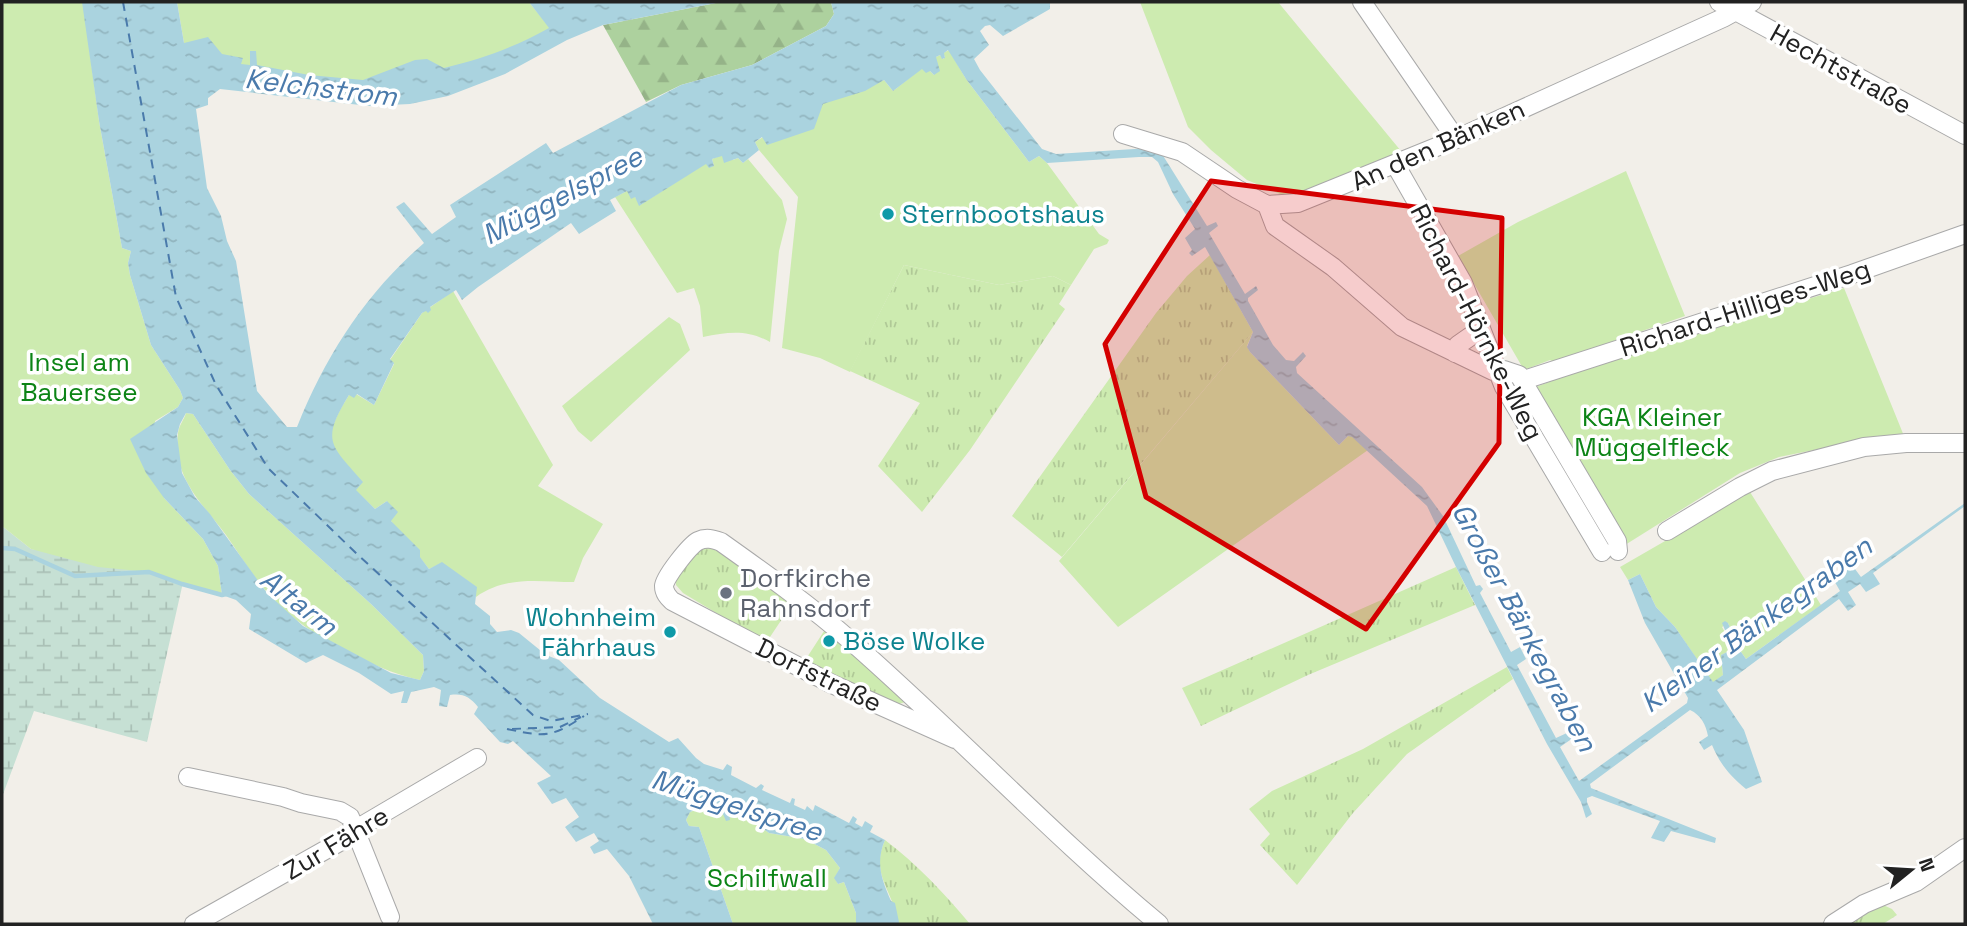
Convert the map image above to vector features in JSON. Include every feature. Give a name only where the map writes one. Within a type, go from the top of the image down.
[{"type":"street","points":[[1362,2],[1455,139]]},
{"type":"street","name":"Hechtstraße","points":[[1718,2],[1965,135]]},
{"type":"street","name":"An den Bänken","points":[[1268,205],[1298,204],[1310,200],[1455,139],[1736,12],[1752,2]]},
{"type":"street","points":[[1123,134],[1182,152],[1237,189],[1268,205],[1275,226],[1333,267],[1402,327],[1493,371],[1514,372],[1524,380]]},
{"type":"street","name":"Richard-Hörnke-Weg","points":[[1395,164],[1463,283],[1497,371],[1516,409],[1610,551],[1618,541],[1524,380]]},
{"type":"street","name":"Richard-Hilliges-Weg","points":[[1524,380],[1852,274],[1965,234]]},
{"type":"street","points":[[1455,353],[1458,345],[1480,329]]},
{"type":"street","points":[[1667,531],[1772,471],[1864,447],[1906,443],[1965,443]]},
{"type":"street","name":"Dorfstraße","points":[[955,740],[823,679],[672,601],[665,594],[663,584],[699,540],[710,538],[721,542],[794,594],[852,642],[1068,845],[1159,924]]},
{"type":"street","name":"Zur Fähre","points":[[194,924],[219,912],[477,758]]},
{"type":"street","points":[[188,777],[340,811],[350,817],[390,917]]},
{"type":"street","points":[[1833,924],[1864,904],[1916,883],[1965,848]]},
{"type":"highlighted area","points":[[1211,181],[1502,218],[1499,443],[1366,629],[1146,497],[1105,344]]},
{"type":"green space","name":"Insel am Bauersee","points":[[2,2],[83,2],[99,121],[122,248],[131,251],[128,263],[130,275],[151,345],[183,398],[178,407],[155,421],[164,498],[203,539],[218,566],[222,595],[149,572],[98,567],[31,549],[2,526]]},
{"type":"green space","points":[[177,2],[529,2],[553,32],[413,99],[220,75],[184,43]]},
{"type":"green space","points":[[721,2],[831,2],[834,14],[826,26],[752,65],[681,85],[646,102],[603,25]]},
{"type":"green space","points":[[1140,2],[1278,2],[1401,151],[1292,199],[1247,180],[1188,127]]},
{"type":"green space","points":[[949,50],[966,79],[1029,162],[1039,156],[1047,163],[1099,234],[1109,240],[1107,244],[1094,249],[1071,285],[1053,276],[999,285],[904,265],[850,372],[820,358],[782,348],[798,197],[755,142],[763,137],[767,144],[822,104],[884,80],[893,91],[922,68],[934,75],[936,57],[940,55],[943,59],[943,53]]},
{"type":"green space","points":[[722,155],[733,160],[738,158],[743,163],[748,159],[782,200],[787,219],[779,251],[770,342],[753,335],[737,333],[703,337],[700,306],[694,288],[677,293],[615,197],[627,191],[640,205],[706,163],[714,166],[712,159]]},
{"type":"green space","name":"KGA Kleiner Müggelfleck","points":[[1626,171],[1685,316],[1524,370],[1458,256],[1518,222]]},
{"type":"green space","points":[[1210,255],[1253,332],[1062,557],[1012,516],[1156,313],[1187,276]]},
{"type":"green space","points":[[904,265],[999,285],[1053,276],[1071,285],[1059,304],[1065,309],[970,450],[922,512],[878,466],[920,403],[850,371]]},
{"type":"green space","name":"KGA Kleiner Müggelfleck","points":[[1844,288],[1904,436],[1864,440],[1779,457],[1740,473],[1625,545],[1533,388],[1600,363]]},
{"type":"green space","points":[[453,291],[553,465],[538,486],[603,524],[583,558],[574,582],[511,583],[499,585],[476,597],[476,587],[442,563],[429,569],[391,521],[387,501],[375,509],[355,490],[362,482],[333,447],[333,427],[349,395],[356,394],[374,405],[394,364],[390,360],[422,313]]},
{"type":"green space","points":[[669,317],[680,324],[690,350],[591,442],[578,431],[562,406]]},
{"type":"green space","points":[[1253,332],[1247,346],[1250,352],[1339,445],[1348,436],[1352,436],[1368,450],[1118,627],[1059,561]]},
{"type":"green space","points":[[186,413],[193,414],[249,494],[371,604],[423,655],[424,671],[420,680],[358,658],[316,634],[280,606],[266,591],[184,476],[177,449],[179,430]]},
{"type":"green space","name":"KGA Kleiner Müggelfleck","points":[[1750,492],[1821,605],[1746,659],[1728,623],[1722,627],[1734,649],[1721,655],[1723,675],[1713,683],[1675,627],[1656,607],[1640,574],[1628,580],[1620,567]]},
{"type":"green space","points":[[2,526],[31,549],[153,565],[184,578],[147,742],[34,711],[2,797]]},
{"type":"green space","points":[[700,547],[717,548],[792,604],[766,643],[683,593],[676,585],[676,577]]},
{"type":"green space","points":[[1456,567],[1475,605],[1308,675],[1201,726],[1182,688]]},
{"type":"green space","points":[[826,628],[905,702],[899,704],[804,662]]},
{"type":"green space","points":[[1507,667],[1513,679],[1407,754],[1353,813],[1297,885],[1260,845],[1270,834],[1249,809],[1272,791],[1363,749]]},
{"type":"green space","name":"Schilfwall","points":[[713,803],[728,814],[748,817],[769,833],[805,839],[826,850],[840,868],[835,878],[838,884],[844,882],[856,913],[856,924],[733,924],[699,827],[689,826],[686,820],[690,812]]},
{"type":"green space","points":[[885,840],[909,859],[970,924],[898,924],[881,874],[881,852]]},
{"type":"green space","points":[[1881,904],[1892,909],[1897,915],[1883,924],[1842,924]]},
{"type":"water","points":[[82,2],[177,2],[184,43],[208,37],[222,54],[243,58],[241,64],[250,65],[250,51],[256,51],[257,65],[309,75],[363,80],[415,60],[427,59],[444,68],[524,41],[549,28],[529,2],[721,2],[603,25],[567,40],[505,74],[448,96],[410,104],[369,106],[220,89],[208,98],[208,105],[196,109],[207,188],[221,216],[227,241],[236,261],[257,391],[287,427],[297,427],[321,375],[349,327],[383,283],[424,243],[396,207],[404,202],[432,234],[456,217],[450,205],[546,143],[553,153],[681,85],[752,65],[826,26],[834,14],[831,2],[1050,2],[1050,9],[1003,36],[990,25],[985,26],[980,31],[989,45],[974,59],[980,70],[1042,149],[1056,154],[1150,148],[1162,154],[1207,226],[1216,222],[1218,226],[1209,233],[1245,294],[1256,286],[1258,290],[1248,301],[1273,345],[1286,360],[1294,361],[1303,352],[1306,356],[1296,367],[1297,373],[1422,487],[1443,516],[1476,586],[1480,585],[1483,589],[1480,593],[1511,652],[1520,647],[1526,659],[1517,665],[1556,738],[1569,732],[1573,738],[1560,747],[1579,781],[1687,703],[1688,698],[1645,623],[1628,580],[1640,574],[1656,607],[1675,627],[1713,682],[1723,675],[1721,655],[1733,649],[1722,623],[1728,623],[1746,659],[1840,591],[1832,577],[1852,565],[1861,577],[1965,503],[1965,506],[1873,573],[1880,584],[1866,592],[1860,584],[1848,592],[1856,605],[1848,611],[1839,599],[1717,690],[1744,730],[1762,782],[1746,789],[1726,769],[1712,745],[1704,750],[1699,742],[1708,736],[1706,728],[1700,718],[1690,710],[1590,784],[1591,788],[1716,838],[1715,843],[1671,831],[1664,842],[1651,838],[1660,821],[1592,796],[1587,798],[1587,802],[1592,814],[1586,818],[1581,802],[1547,744],[1427,506],[1352,437],[1348,436],[1339,445],[1250,352],[1247,347],[1253,332],[1205,247],[1192,256],[1189,253],[1192,250],[1185,238],[1195,229],[1173,194],[1158,162],[1152,157],[1139,157],[1047,163],[1039,156],[1029,162],[966,79],[948,50],[944,53],[945,58],[942,59],[940,55],[936,57],[940,71],[934,75],[922,69],[893,91],[884,80],[865,91],[823,104],[814,129],[767,145],[762,137],[755,142],[759,150],[743,163],[738,158],[724,163],[722,156],[712,159],[714,166],[709,168],[706,164],[639,206],[635,197],[631,199],[627,191],[610,200],[616,211],[579,234],[571,223],[462,300],[456,290],[430,307],[428,313],[422,313],[390,359],[394,363],[374,405],[357,394],[354,398],[349,395],[334,423],[332,433],[337,451],[363,482],[356,490],[375,509],[387,501],[398,512],[391,521],[420,550],[420,557],[429,569],[442,562],[477,587],[475,604],[490,616],[490,624],[497,632],[511,630],[519,633],[546,655],[559,660],[600,698],[669,742],[678,738],[704,764],[723,770],[727,764],[732,767],[731,775],[756,788],[761,784],[764,786],[762,790],[790,803],[792,798],[795,799],[794,805],[805,810],[807,806],[813,811],[815,805],[849,823],[853,816],[857,819],[855,823],[862,827],[865,821],[873,826],[870,832],[885,840],[880,856],[881,871],[891,901],[895,903],[899,922],[856,924],[856,913],[844,882],[838,884],[834,878],[840,868],[826,850],[805,839],[769,833],[748,817],[729,814],[730,820],[726,821],[720,807],[713,803],[690,812],[686,820],[689,826],[699,827],[733,924],[653,924],[629,876],[607,849],[594,854],[590,847],[599,841],[594,833],[576,842],[565,827],[579,817],[566,798],[552,804],[537,783],[551,776],[513,741],[508,744],[500,742],[474,714],[478,707],[469,698],[450,695],[447,707],[439,706],[441,690],[434,687],[411,692],[407,703],[401,703],[404,691],[391,694],[359,673],[323,655],[306,663],[249,629],[251,614],[236,600],[222,595],[218,566],[203,539],[164,498],[146,473],[130,439],[178,407],[183,398],[151,345],[130,275],[128,263],[131,251],[122,248],[99,121]],"holes":[[[186,413],[193,414],[249,494],[371,604],[423,655],[424,671],[420,680],[391,673],[303,626],[267,593],[195,497],[182,473],[177,435]]]},
{"type":"waterway","points":[[2,548],[15,549],[75,576],[149,572],[182,584],[226,594]]},
{"type":"ferry route","points":[[123,2],[176,297],[216,385],[268,468],[358,555],[533,715],[551,721],[588,714]]},
{"type":"ferry route","points":[[507,729],[547,734],[584,716]]},
{"type":"ferry route","points":[[512,729],[560,727],[581,717]]},
{"type":"place","name":"Sternbootshaus","points":[[888,214]]},
{"type":"place","name":"Dorfkirche Rahnsdorf","points":[[726,593]]},
{"type":"place","name":"Wohnheim Fährhaus","points":[[670,632]]},
{"type":"place","name":"Böse Wolke","points":[[829,641]]},
{"type":"water label","name":"Kelchstrom","points":[[321,87]]},
{"type":"water label","name":"Müggelspree","points":[[562,195]]},
{"type":"water label","name":"Altarm","points":[[299,602]]},
{"type":"water label","name":"Kleiner Bänkegraben","points":[[1756,624]]},
{"type":"water label","name":"Großer Bänkegraben","points":[[1525,627]]},
{"type":"water label","name":"Müggelspree","points":[[737,805]]}]
